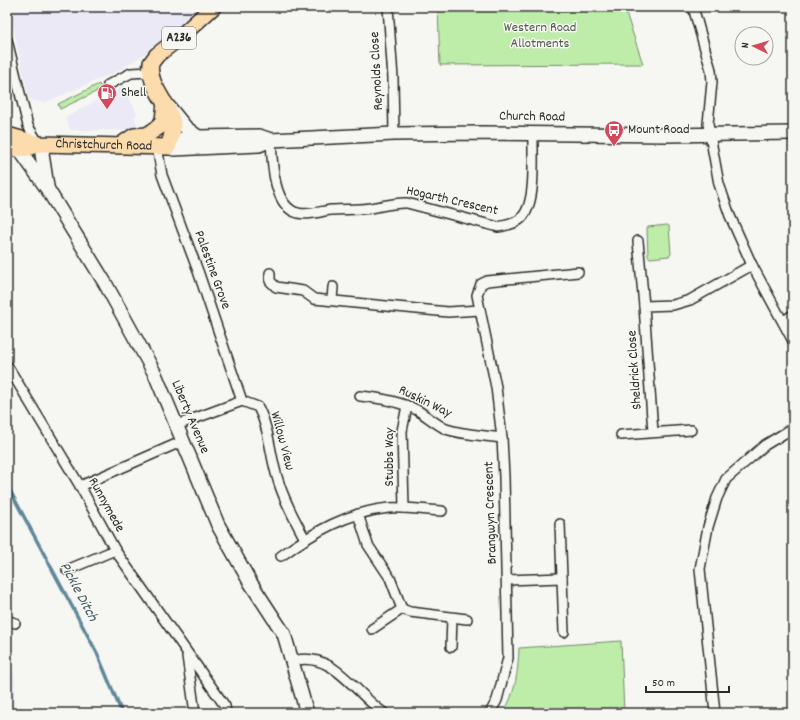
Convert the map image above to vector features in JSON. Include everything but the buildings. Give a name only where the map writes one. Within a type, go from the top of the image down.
[{"type":"main road","name":"A236","points":[[150,72],[151,63],[158,54],[189,30],[213,7]]},
{"type":"main road","points":[[150,72],[172,119],[172,133],[163,147]]},
{"type":"main road","points":[[121,145],[134,136],[147,135],[159,127],[163,120],[165,104]]},
{"type":"main road","name":"Christchurch Road","points":[[7,136],[42,144]]},
{"type":"main road","name":"Christchurch Road","points":[[13,149],[42,144],[163,147]]},
{"type":"street","name":"Reynolds Close","points":[[388,7],[393,78],[394,134]]},
{"type":"street","points":[[693,7],[711,70],[712,82],[708,116],[709,135],[720,184],[730,216],[752,265],[793,341]]},
{"type":"street","points":[[7,40],[28,126],[42,144]]},
{"type":"street","points":[[108,85],[132,73],[150,72]]},
{"type":"street","points":[[165,104],[177,115],[186,128],[198,137]]},
{"type":"street","name":"Hogarth Crescent","points":[[271,140],[276,185],[281,200],[290,210],[298,213],[371,208],[398,202],[407,203],[498,227],[520,220],[530,205],[533,133]]},
{"type":"street","name":"Church Road","points":[[163,147],[174,149],[259,145],[271,140],[394,134],[793,134]]},
{"type":"street","name":"Church Road","points":[[163,147],[177,140],[198,137],[259,136],[271,140]]},
{"type":"street","name":"Liberty Avenue","points":[[42,144],[48,190]]},
{"type":"street","name":"Palestine Grove","points":[[163,147],[162,175],[198,271],[242,402]]},
{"type":"street","name":"Liberty Avenue","points":[[13,149],[48,190],[118,305],[155,374],[218,525],[250,582],[282,628],[307,713]]},
{"type":"street","name":"Sheldrick Close","points":[[638,241],[653,432]]},
{"type":"street","points":[[644,306],[673,305],[690,300],[752,265]]},
{"type":"street","name":"Brangwyn Crescent","points":[[490,713],[497,700],[508,658],[507,580],[502,438],[496,387],[480,310],[478,289],[480,284],[487,281],[578,272]]},
{"type":"street","points":[[270,273],[270,281],[276,287],[298,290],[314,299],[448,312],[480,310]]},
{"type":"street","points":[[332,300],[333,287]]},
{"type":"street","points":[[783,321],[793,316]]},
{"type":"street","name":"Runnymede","points":[[7,365],[80,486],[115,550],[225,706],[226,713]]},
{"type":"street","name":"Ruskin Way","points":[[360,396],[388,399],[407,406],[417,410],[444,428],[457,432],[502,438]]},
{"type":"street","points":[[177,425],[242,402]]},
{"type":"street","name":"Willow View","points":[[242,402],[258,407],[262,415],[266,425],[277,480],[286,502],[305,539]]},
{"type":"street","name":"Stubbs Way","points":[[404,508],[402,431],[407,406]]},
{"type":"street","points":[[716,713],[700,569],[708,528],[717,498],[726,479],[765,445],[793,428]]},
{"type":"street","points":[[621,435],[691,430]]},
{"type":"street","points":[[80,486],[183,441]]},
{"type":"street","points":[[281,556],[305,539],[334,523],[358,514],[390,508],[442,511]]},
{"type":"street","points":[[358,514],[368,545],[390,578],[402,609],[410,612],[467,619]]},
{"type":"street","points":[[560,524],[564,632]]},
{"type":"street","points":[[67,570],[115,550]]},
{"type":"street","points":[[507,580],[562,578]]},
{"type":"street","points":[[372,629],[402,609]]},
{"type":"street","points":[[451,647],[452,618]]},
{"type":"street","name":"Runnymede","points":[[187,654],[195,713]]},
{"type":"street","points":[[292,661],[312,658],[322,662],[343,675],[384,713]]},
{"type":"shaded area","points":[[9,7],[201,7],[160,44],[116,72],[43,103],[29,99]]},
{"type":"shaded area","points":[[7,81],[14,113],[7,114]]},
{"type":"shaded area","name":"Shell","points":[[123,86],[137,114],[134,116],[139,130],[71,130],[65,118]]},
{"type":"shaded area","points":[[7,657],[14,677],[15,696],[12,713],[7,713]]},
{"type":"green space","name":"Western Road Allotments","points":[[438,7],[624,7],[643,64],[440,65]]},
{"type":"green space","points":[[99,84],[102,89],[60,109],[58,104]]},
{"type":"green space","points":[[669,226],[671,254],[669,256],[650,258],[648,256],[648,227]]},
{"type":"green space","points":[[621,641],[624,713],[503,713],[514,690],[519,648]]},
{"type":"waterway","name":"Pickle Ditch","points":[[7,485],[97,653],[122,713]]},
{"type":"place","name":"Shell","points":[[107,110]]},
{"type":"place","name":"Mount Road","points":[[614,147]]}]
